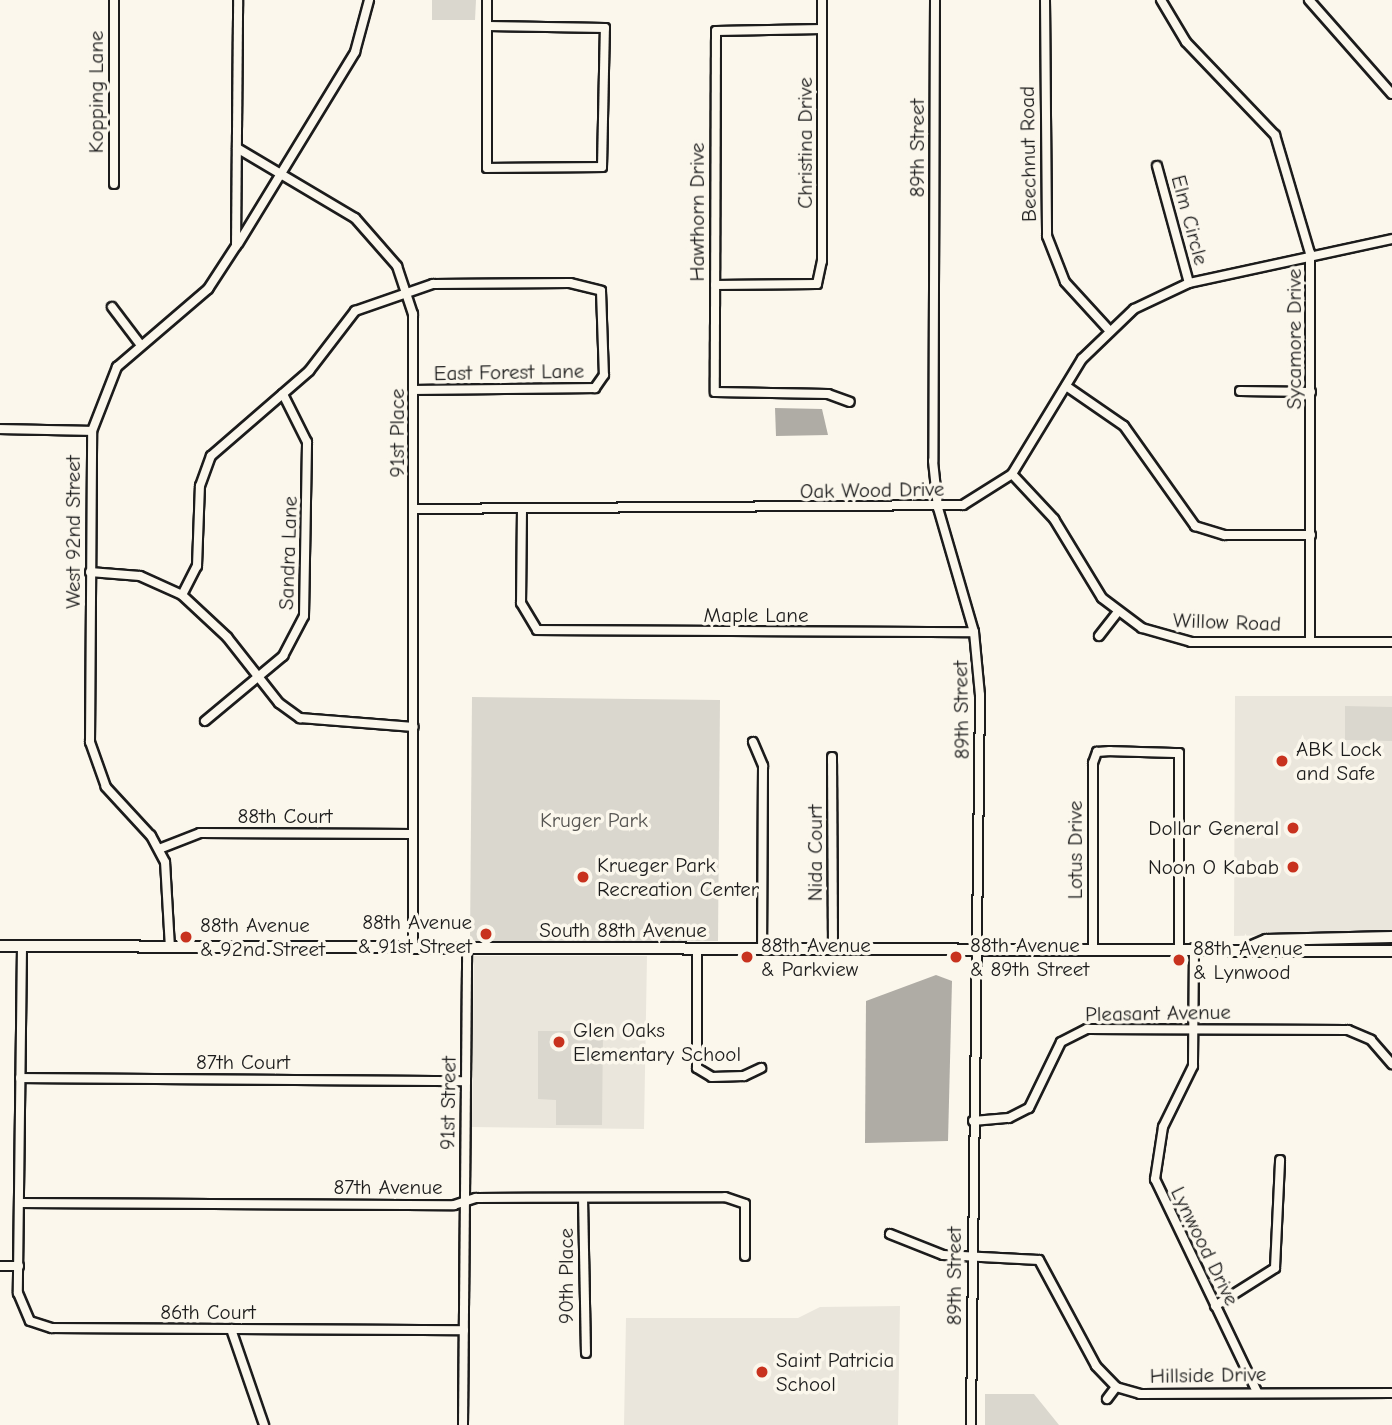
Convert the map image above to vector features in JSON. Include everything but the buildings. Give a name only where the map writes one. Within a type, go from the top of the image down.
[{"type":"street","name":"Kopping Lane","points":[[114,0],[114,184]]},
{"type":"street","points":[[236,246],[238,0]]},
{"type":"street","points":[[237,148],[281,173],[355,51],[369,0]]},
{"type":"street","points":[[487,0],[487,168],[602,167],[605,28],[488,26]]},
{"type":"street","name":"Christina Drive","points":[[715,285],[817,284],[822,261],[822,0]]},
{"type":"street","name":"89th Street","points":[[935,0],[938,508],[974,632],[980,695],[971,1425]]},
{"type":"street","name":"Beechnut Road","points":[[1045,0],[1047,236],[1065,282],[1108,329]]},
{"type":"street","name":"Sycamore Drive","points":[[1161,0],[1186,42],[1275,135],[1310,253],[1310,642]]},
{"type":"street","points":[[1309,0],[1392,94]]},
{"type":"street","name":"Hawthorn Drive","points":[[822,29],[716,31],[715,392],[828,394],[850,402]]},
{"type":"street","name":"Elm Circle","points":[[1157,166],[1189,283]]},
{"type":"street","name":"West 92nd Street","points":[[170,947],[170,881],[159,849],[106,787],[92,753],[92,431],[104,387],[139,344],[208,289],[281,173]]},
{"type":"street","name":"91st Place","points":[[281,173],[355,218],[388,253],[407,291],[416,332],[413,949]]},
{"type":"street","name":"Oak Wood Drive","points":[[415,509],[938,508],[979,499],[1012,474],[1066,386],[1108,329],[1147,301],[1189,283],[1310,253],[1392,239]]},
{"type":"street","name":"East Forest Lane","points":[[407,291],[446,283],[570,283],[592,285],[606,302],[604,375],[595,388],[415,390]]},
{"type":"street","points":[[183,595],[197,566],[204,470],[226,436],[284,394],[309,371],[349,316],[407,291]]},
{"type":"street","points":[[112,307],[139,344]]},
{"type":"street","points":[[1066,386],[1124,426],[1195,526],[1225,535],[1311,535]]},
{"type":"street","points":[[1240,391],[1311,392]]},
{"type":"street","name":"Sandra Lane","points":[[205,721],[290,647],[306,605],[307,442],[284,394]]},
{"type":"street","points":[[0,429],[92,431]]},
{"type":"street","name":"Willow Road","points":[[1012,474],[1054,519],[1085,577],[1117,613],[1177,640],[1392,642]]},
{"type":"street","points":[[522,509],[521,603],[537,630],[531,638]]},
{"type":"street","points":[[90,572],[139,576],[183,595],[279,703],[310,722],[414,727]]},
{"type":"street","points":[[1099,636],[1117,613]]},
{"type":"street","name":"Maple Lane","points":[[537,630],[974,632]]},
{"type":"street","points":[[753,742],[764,766],[762,949]]},
{"type":"street","name":"Lotus Drive","points":[[1093,948],[1097,751],[1179,753],[1179,948]]},
{"type":"street","name":"Nida Court","points":[[832,757],[833,948]]},
{"type":"street","name":"88th Court","points":[[159,849],[200,833],[413,834]]},
{"type":"street","name":"South 88th Avenue","points":[[1247,948],[1266,940],[1392,937]]},
{"type":"street","name":"South 88th Avenue","points":[[0,946],[413,949],[1247,948],[1268,955],[1392,951]]},
{"type":"street","name":"86th Court","points":[[22,947],[19,1203],[22,1310],[42,1326],[464,1330]]},
{"type":"street","name":"Lynwood Drive","points":[[1194,948],[1191,1075],[1163,1127],[1155,1179],[1256,1392]]},
{"type":"street","name":"91st Street","points":[[463,1425],[467,949]]},
{"type":"street","points":[[697,949],[697,1068],[712,1077],[744,1076],[761,1068]]},
{"type":"street","name":"Pleasant Avenue","points":[[973,1121],[1009,1118],[1029,1108],[1055,1049],[1077,1031],[1348,1030],[1386,1052],[1392,1064]]},
{"type":"street","name":"87th Court","points":[[20,1078],[465,1081]]},
{"type":"street","points":[[1214,1306],[1275,1268],[1280,1160]]},
{"type":"street","name":"87th Avenue","points":[[19,1203],[464,1202],[725,1197],[745,1204],[745,1256]]},
{"type":"street","name":"90th Place","points":[[583,1198],[586,1353]]},
{"type":"street","points":[[890,1234],[931,1252],[972,1258],[1039,1260],[1096,1366],[1116,1387],[1107,1399]]},
{"type":"street","points":[[0,1266],[19,1266]]},
{"type":"street","points":[[230,1329],[264,1425]]},
{"type":"street","name":"Hillside Drive","points":[[1116,1387],[1140,1394],[1392,1393]]},
{"type":"shaded area","points":[[775,408],[822,409],[828,435],[776,436]]},
{"type":"shaded area","points":[[1235,696],[1392,696],[1392,932],[1234,936]]},
{"type":"shaded area","name":"Glen Oaks Elementary School","points":[[474,956],[647,956],[644,1129],[472,1127]]},
{"type":"shaded area","points":[[936,975],[952,981],[948,1141],[865,1143],[866,1001]]},
{"type":"shaded area","name":"Saint Patricia School","points":[[900,1306],[898,1425],[624,1425],[626,1318],[798,1318],[820,1307]]},
{"type":"green space","points":[[432,0],[476,0],[475,20],[432,20]]},
{"type":"green space","name":"Kruger Park","points":[[472,697],[720,700],[718,941],[470,942]]},
{"type":"green space","points":[[1345,706],[1392,707],[1392,741],[1345,740]]},
{"type":"green space","points":[[538,1031],[603,1031],[602,1125],[556,1125],[556,1100],[538,1099]]},
{"type":"green space","points":[[985,1394],[1034,1394],[1059,1425],[985,1425]]},
{"type":"place","name":"ABK Lock and Safe","points":[[1282,761]]},
{"type":"place","name":"Dollar General","points":[[1293,828]]},
{"type":"place","name":"Noon O Kabab","points":[[1293,867]]},
{"type":"place","name":"Krueger Park Recreation Center","points":[[583,877]]},
{"type":"place","name":"88th Avenue & 91st Street","points":[[486,934]]},
{"type":"place","name":"88th Avenue & 92nd Street","points":[[186,937]]},
{"type":"place","name":"88th Avenue & Parkview","points":[[747,957]]},
{"type":"place","name":"88th Avenue & 89th Street","points":[[956,957]]},
{"type":"place","name":"88th Avenue & Lynwood","points":[[1179,960]]},
{"type":"place","name":"Glen Oaks Elementary School","points":[[559,1042]]},
{"type":"place","name":"Saint Patricia School","points":[[762,1372]]}]
